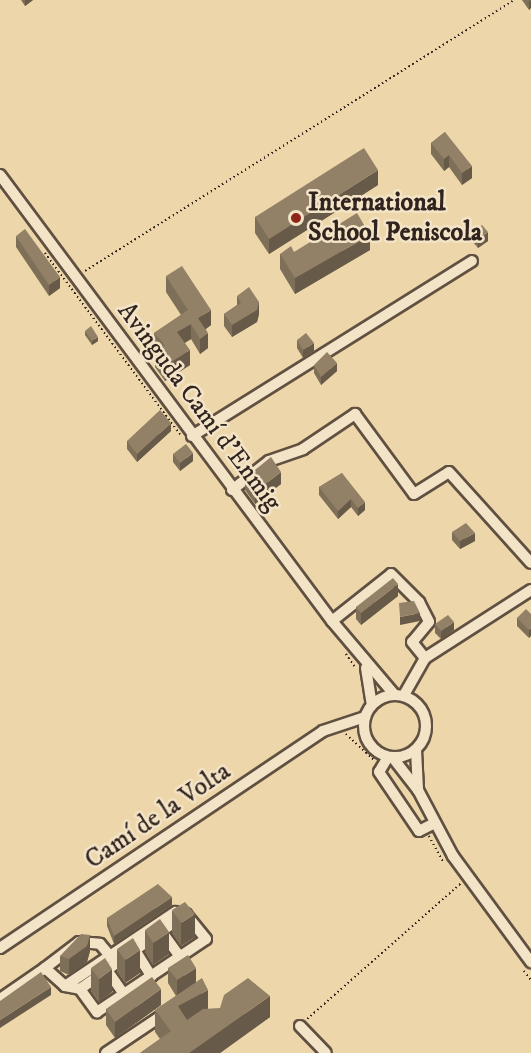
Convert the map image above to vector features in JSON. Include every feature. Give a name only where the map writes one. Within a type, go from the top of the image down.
[{"type":"street","name":"Avinguda Camí d'Enmig","points":[[0,175],[189,440],[232,490],[332,621],[361,667],[372,704]]},
{"type":"street","points":[[189,440],[472,261]]},
{"type":"street","points":[[232,490],[269,461],[303,449],[356,414],[414,494],[449,472],[531,563]]},
{"type":"street","points":[[332,621],[391,574],[419,602],[429,622],[412,642],[425,658]]},
{"type":"street","points":[[418,790],[388,760],[373,749],[365,735],[365,717],[372,704],[399,695],[416,675],[425,658],[531,590]]},
{"type":"street","name":"Avinguda Camí d'Enmig","points":[[361,667],[399,695]]},
{"type":"street","points":[[416,675],[416,701],[426,716],[426,735],[416,750],[418,790],[428,826],[464,881],[531,962]]},
{"type":"street","points":[[399,695],[416,701]]},
{"type":"street","name":"Camí de la Volta","points":[[0,948],[322,731],[365,717]]},
{"type":"street","points":[[342,724],[365,735]]},
{"type":"street","points":[[416,750],[388,760],[379,772],[419,831],[428,826]]},
{"type":"street","points":[[66,986],[175,912]]},
{"type":"street","points":[[45,968],[66,986],[80,989],[97,1012],[206,939],[186,914],[80,989]]},
{"type":"street","points":[[162,931],[180,957]]},
{"type":"street","points":[[0,999],[79,942],[100,944],[110,956]]},
{"type":"street","points":[[135,950],[151,976]]},
{"type":"street","points":[[107,970],[124,994]]},
{"type":"street","points":[[106,1053],[183,1002]]},
{"type":"street","points":[[300,1026],[326,1053]]},
{"type":"path","points":[[74,277],[514,0]]},
{"type":"path","points":[[40,246],[189,440]]},
{"type":"path","points":[[342,650],[361,667]]},
{"type":"path","points":[[342,724],[342,732],[388,760]]},
{"type":"path","points":[[428,826],[447,866]]},
{"type":"path","points":[[454,875],[464,881],[467,894]]},
{"type":"path","points":[[300,1026],[464,881]]},
{"type":"path","points":[[517,960],[531,980]]},
{"type":"building","points":[[445,132],[472,166],[462,173],[449,155],[444,159],[431,143]]},
{"type":"building","points":[[364,148],[378,170],[269,239],[255,217]]},
{"type":"building","points":[[357,213],[370,235],[295,278],[280,254],[291,246],[294,252]]},
{"type":"building","points":[[482,225],[488,232],[478,240],[472,233]]},
{"type":"building","points":[[25,229],[60,277],[49,285],[16,236]]},
{"type":"building","points":[[182,266],[211,310],[198,318],[208,333],[200,339],[191,324],[177,332],[190,350],[165,366],[155,351],[165,345],[154,333],[188,310],[166,276]]},
{"type":"building","points":[[249,287],[259,302],[257,310],[232,325],[224,314],[241,303],[237,296]]},
{"type":"building","points":[[91,326],[98,337],[92,341],[85,331]]},
{"type":"building","points":[[306,333],[314,343],[303,350],[297,340]]},
{"type":"building","points":[[327,352],[337,363],[321,377],[314,365]]},
{"type":"building","points":[[160,410],[171,423],[137,454],[127,441]]},
{"type":"building","points":[[186,444],[193,453],[180,463],[173,454]]},
{"type":"building","points":[[271,457],[281,472],[255,492],[245,478]]},
{"type":"building","points":[[342,473],[365,502],[358,508],[351,499],[338,511],[319,487]]},
{"type":"building","points":[[466,523],[475,533],[460,541],[452,532]]},
{"type":"building","points":[[393,578],[398,584],[361,613],[356,607]]},
{"type":"building","points":[[414,601],[420,613],[400,617],[399,603]]},
{"type":"building","points":[[526,609],[531,614],[529,630],[517,618]]},
{"type":"building","points":[[448,615],[454,622],[441,631],[435,624]]},
{"type":"building","points":[[158,884],[172,897],[114,936],[107,918]]},
{"type":"building","points":[[185,902],[195,914],[181,923],[172,910]]},
{"type":"building","points":[[160,919],[169,932],[153,943],[145,930]]},
{"type":"building","points":[[81,934],[90,935],[87,946],[69,959],[60,956]]},
{"type":"building","points":[[133,938],[140,950],[125,960],[117,949]]},
{"type":"building","points":[[188,955],[196,968],[177,980],[168,968]]},
{"type":"building","points":[[105,958],[112,969],[99,979],[91,968]]},
{"type":"building","points":[[41,972],[51,987],[0,1020],[0,1001]]},
{"type":"building","points":[[152,977],[161,989],[115,1022],[106,1009]]},
{"type":"building","points":[[202,978],[208,990],[178,1006],[187,1020],[203,1009],[220,1008],[224,995],[248,978],[270,996],[189,1053],[140,1053],[171,1031],[155,1010]]},
{"type":"place","name":"International School Peniscola","points":[[296,218]]}]
